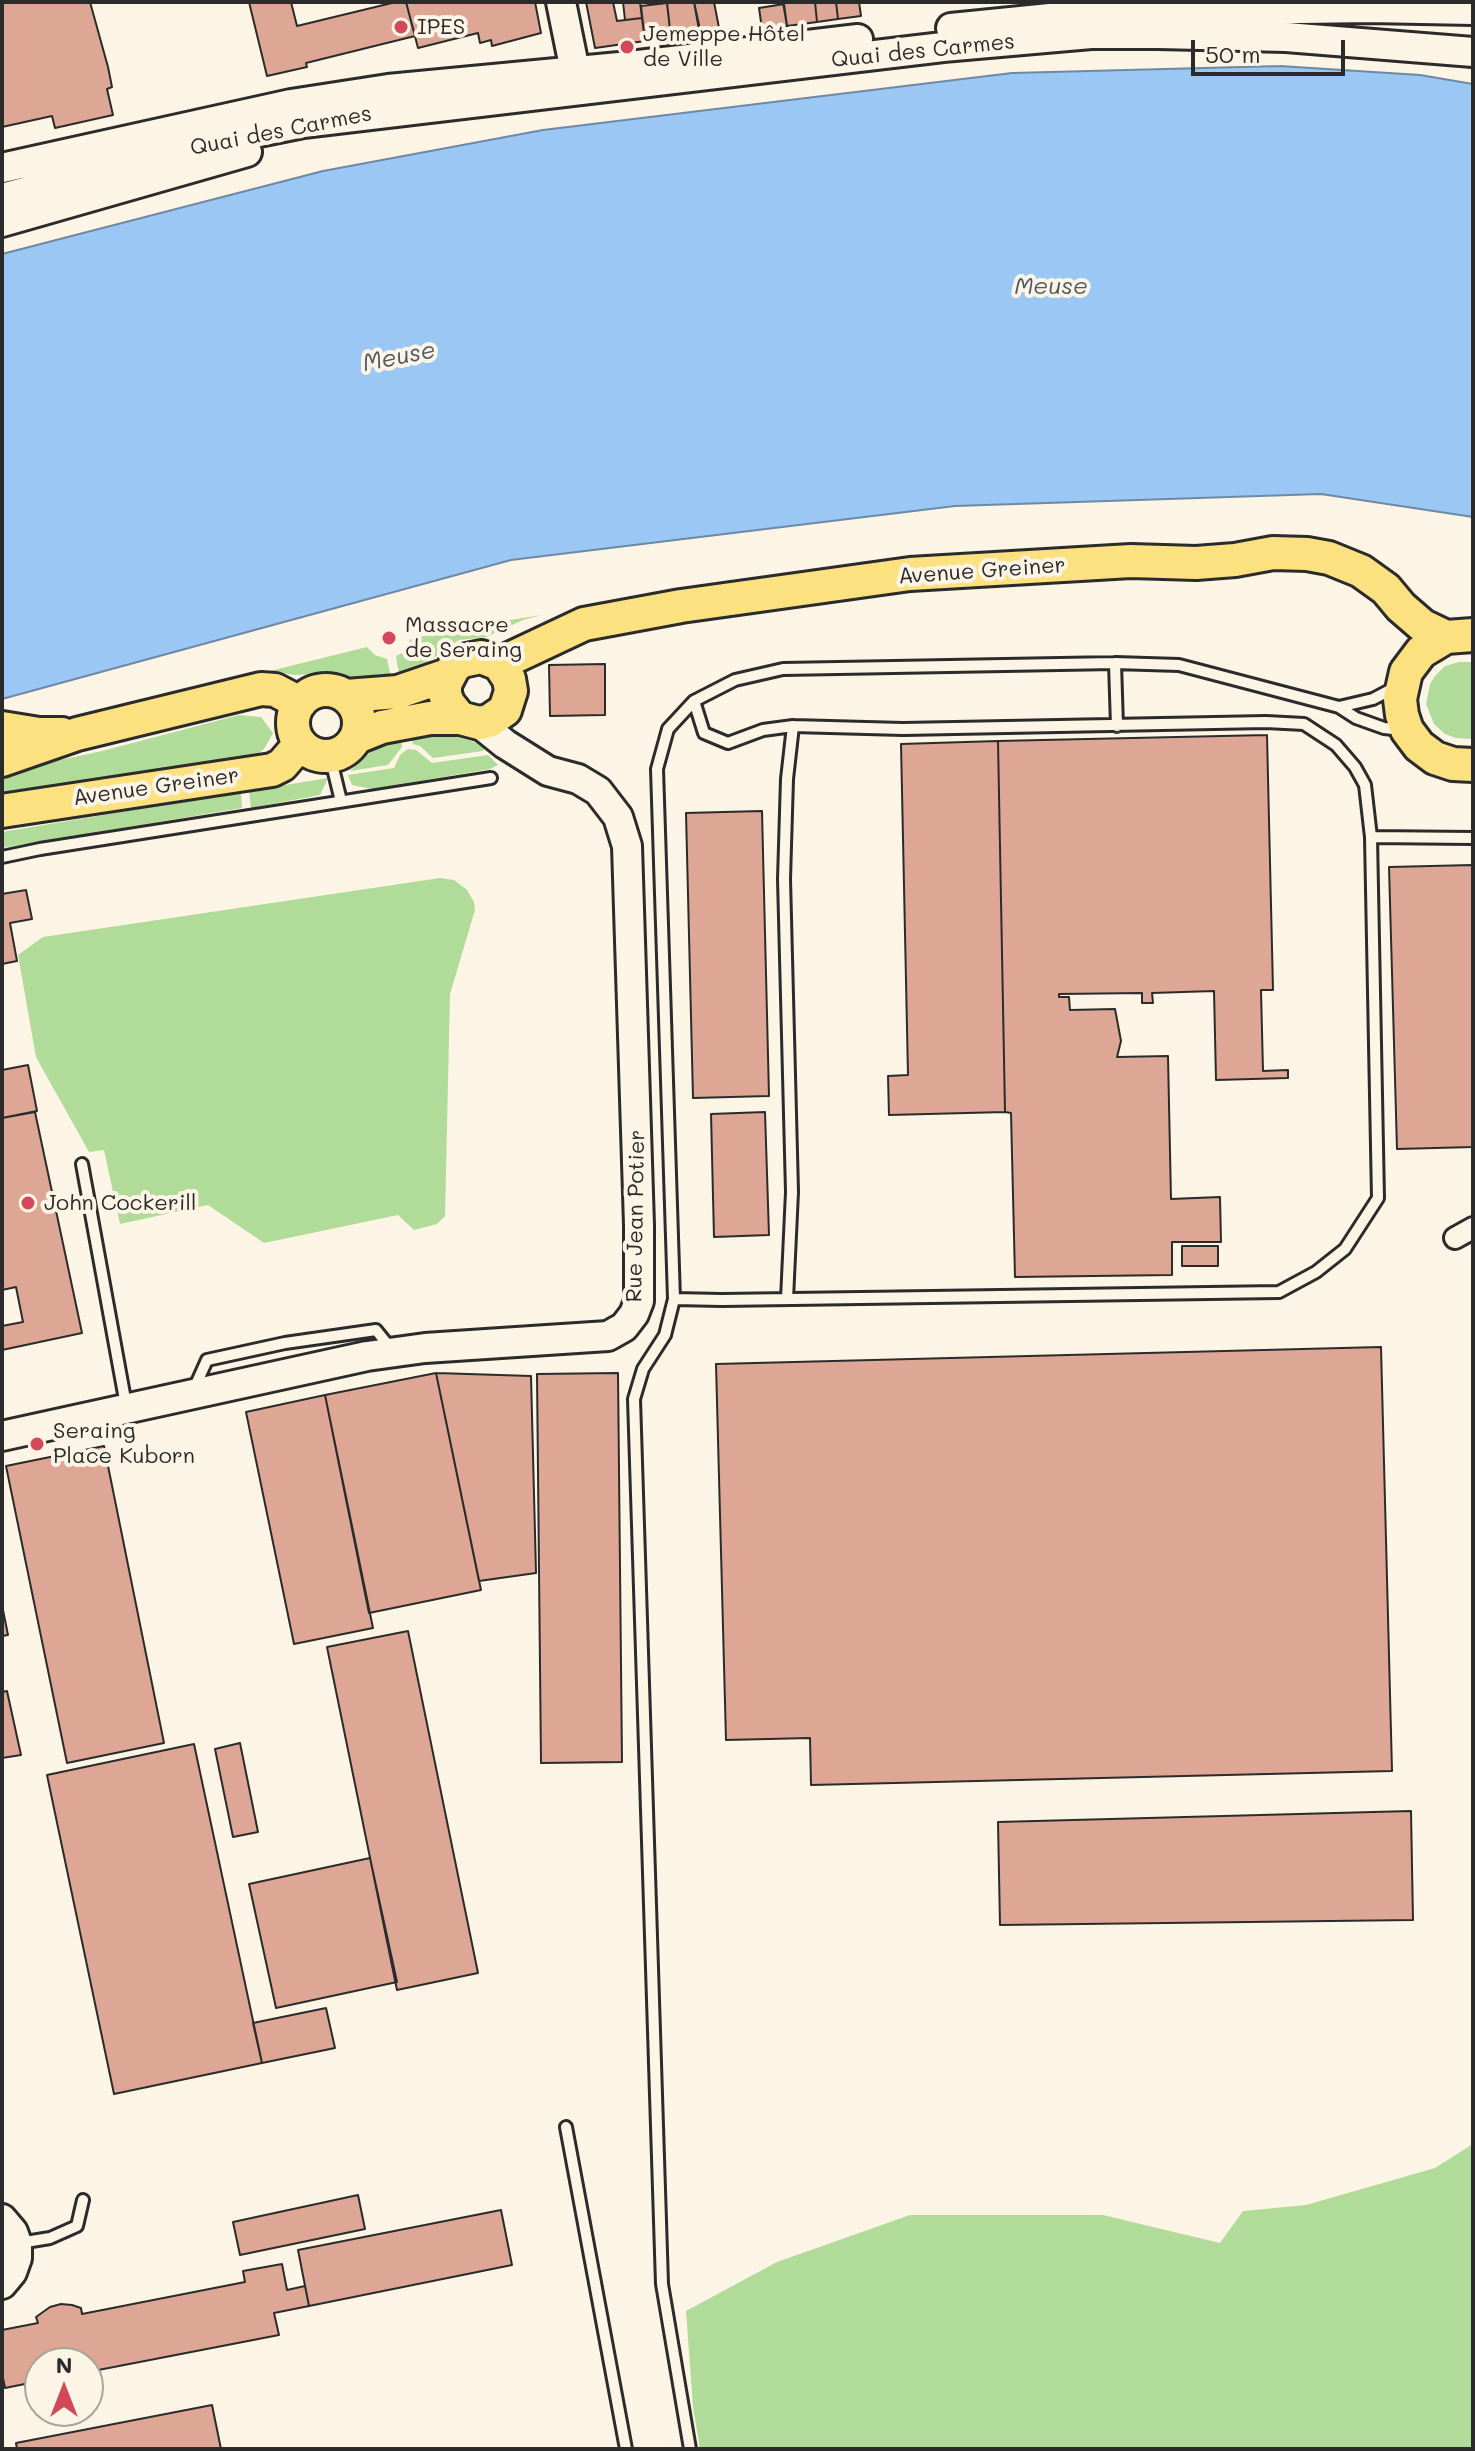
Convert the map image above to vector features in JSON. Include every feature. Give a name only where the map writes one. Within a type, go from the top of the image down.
[{"type":"main road","points":[[561,2],[575,71]]},
{"type":"main road","name":"Quai des Carmes","points":[[2,168],[291,104],[442,83],[575,71],[1023,11],[1473,10]]},
{"type":"main road","name":"Quai des Carmes","points":[[2,198],[224,139],[303,123],[943,47],[1091,34],[1286,37],[1473,52]]},
{"type":"main road","points":[[2,222],[233,156],[344,130],[417,117],[451,104]]},
{"type":"main road","points":[[2,150],[136,139]]},
{"type":"main road","name":"Avenue Greiner","points":[[506,681],[551,637],[584,624],[633,613],[910,574],[1115,562],[1196,563],[1273,553],[1329,558],[1361,571],[1386,589],[1423,626],[1459,636]]},
{"type":"main road","points":[[1401,607],[1407,672],[1400,699],[1407,730],[1419,746],[1435,758],[1453,764],[1473,765]]},
{"type":"main road","name":"Avenue Greiner","points":[[1407,672],[1433,643],[1459,636]]},
{"type":"main road","points":[[470,720],[448,703],[445,684],[454,667],[471,658],[481,657],[506,681],[530,759]]},
{"type":"main road","points":[[346,696],[398,692],[448,675]]},
{"type":"main road","points":[[357,737],[359,714],[346,696],[337,691],[317,691],[300,703],[293,723],[300,744],[309,751],[330,756],[341,753],[357,737],[393,725],[430,718],[470,720],[498,716],[506,681]]},
{"type":"main road","points":[[2,760],[77,734],[261,689],[275,690],[300,703]]},
{"type":"main road","name":"Rue Jean Potier","points":[[2,1436],[394,1352],[608,1336],[624,1327],[634,1314],[639,1301],[637,1086],[627,846],[618,817],[598,791],[578,779],[548,771],[470,720]]},
{"type":"main road","points":[[2,728],[39,734],[77,734]]},
{"type":"main road","name":"Avenue Greiner","points":[[2,811],[272,770],[282,765],[300,744]]},
{"type":"main road","points":[[2,2219],[13,2232],[17,2243],[17,2258],[12,2272],[2,2284]]},
{"type":"lane","points":[[1115,663],[1117,726]]},
{"type":"lane","points":[[690,2449],[662,2284],[634,1399],[643,1369],[665,1335],[674,1299],[657,769],[668,729],[694,701],[735,680],[783,669],[1115,663],[1179,665],[1339,707],[1356,718],[1384,728],[1407,730]]},
{"type":"lane","points":[[1339,707],[1373,699],[1407,672]]},
{"type":"lane","points":[[674,1299],[1279,1292],[1316,1272],[1345,1249],[1378,1198],[1371,837],[1365,785],[1355,767],[1336,745],[1304,724],[1266,722],[903,729],[793,726],[763,730],[728,743],[704,733],[694,701]]},
{"type":"lane","points":[[787,1299],[792,1192],[784,879],[787,779],[793,726]]},
{"type":"lane","points":[[330,756],[341,801]]},
{"type":"lane","points":[[2,857],[491,778]]},
{"type":"lane","points":[[1371,837],[1473,838]]},
{"type":"lane","points":[[82,1164],[127,1409]]},
{"type":"lane","points":[[566,2127],[626,2449]]},
{"type":"lane","points":[[17,2243],[50,2238],[77,2226],[83,2200]]},
{"type":"green space","points":[[542,615],[486,637],[459,640],[418,669],[399,674],[396,656],[404,652],[411,639]]},
{"type":"green space","points":[[367,647],[375,655],[387,659],[391,677],[361,681],[329,673],[295,675],[270,671]]},
{"type":"green space","points":[[1473,662],[1473,738],[1470,739],[1445,734],[1434,724],[1426,704],[1435,676],[1445,666]]},
{"type":"green space","points":[[239,715],[261,717],[273,733],[264,749],[251,759],[2,800],[2,776],[14,770],[102,751]]},
{"type":"green space","points":[[425,734],[449,734],[486,746],[483,751],[433,758],[413,744],[412,738]]},
{"type":"green space","points":[[401,740],[402,747],[388,765],[350,771],[375,748]]},
{"type":"green space","points":[[408,749],[416,750],[432,763],[488,755],[498,765],[490,769],[372,789],[352,785],[348,775],[394,768],[400,755]]},
{"type":"green space","points":[[328,778],[320,795],[251,808],[249,791]]},
{"type":"green space","points":[[241,792],[242,808],[2,848],[2,832]]},
{"type":"green space","points":[[440,878],[454,880],[467,890],[475,910],[450,994],[445,1216],[437,1224],[414,1230],[398,1215],[264,1243],[208,1205],[120,1224],[104,1150],[89,1152],[36,1057],[18,955],[43,937]]},
{"type":"green space","points":[[1473,2144],[1473,2449],[700,2449],[693,2407],[686,2311],[777,2262],[910,2215],[1103,2215],[1220,2243],[1243,2211],[1306,2205],[1435,2168]]},
{"type":"water","name":"Meuse","points":[[1280,66],[1420,75],[1473,84],[1473,517],[1321,494],[955,506],[511,560],[2,699],[2,254],[323,171],[543,130],[1012,73]]},
{"type":"building","points":[[2,2],[90,2],[108,67],[112,87],[107,89],[113,115],[55,128],[52,116],[2,127]]},
{"type":"building","points":[[249,2],[291,2],[297,26],[406,2],[415,36],[267,76]]},
{"type":"building","points":[[406,2],[535,2],[541,33],[492,46],[491,40],[480,43],[478,33],[418,48]]},
{"type":"building","points":[[586,2],[613,2],[617,21],[642,18],[645,41],[595,48]]},
{"type":"building","points":[[623,2],[640,2],[642,18],[625,20]]},
{"type":"building","points":[[667,2],[694,2],[700,35],[671,39]]},
{"type":"building","points":[[694,2],[714,2],[720,33],[701,34]]},
{"type":"building","points":[[783,2],[815,2],[817,22],[787,26]]},
{"type":"building","points":[[815,2],[836,2],[838,19],[817,22]]},
{"type":"building","points":[[836,2],[859,2],[861,16],[838,19]]},
{"type":"building","points":[[667,3],[671,39],[645,41],[641,6]]},
{"type":"building","points":[[784,4],[787,26],[762,29],[759,8]]},
{"type":"building","points":[[605,664],[605,715],[550,716],[549,665]]},
{"type":"building","points":[[1267,735],[1273,990],[1261,990],[1263,1071],[1288,1070],[1288,1078],[1216,1080],[1214,991],[1152,993],[1153,1003],[1142,1003],[1142,993],[1059,994],[1059,997],[1069,997],[1070,1010],[1115,1009],[1121,1041],[1117,1057],[1168,1056],[1171,1199],[1220,1197],[1221,1242],[1172,1242],[1172,1275],[1015,1277],[1011,1113],[1005,1112],[998,741]]},
{"type":"building","points":[[998,741],[1005,1112],[889,1115],[888,1076],[908,1075],[901,744]]},
{"type":"building","points":[[762,811],[769,1096],[693,1098],[686,813]]},
{"type":"building","points":[[1473,865],[1473,1147],[1397,1149],[1389,867]]},
{"type":"building","points":[[26,890],[32,919],[10,923],[17,961],[2,964],[2,894]]},
{"type":"building","points":[[28,1065],[37,1111],[2,1118],[2,1070]]},
{"type":"building","name":"John Cockerill","points":[[35,1112],[82,1333],[2,1350],[2,1326],[23,1322],[16,1287],[2,1290],[2,1118]]},
{"type":"building","points":[[765,1112],[769,1235],[714,1237],[711,1114]]},
{"type":"building","points":[[1182,1246],[1218,1246],[1218,1266],[1182,1266]]},
{"type":"building","points":[[1381,1347],[1392,1771],[811,1785],[810,1738],[726,1740],[716,1364]]},
{"type":"building","points":[[436,1373],[531,1376],[536,1573],[479,1581]]},
{"type":"building","points":[[436,1373],[481,1590],[369,1613],[325,1395]]},
{"type":"building","points":[[618,1373],[622,1762],[541,1763],[537,1374]]},
{"type":"building","points":[[325,1395],[373,1628],[294,1644],[246,1412]]},
{"type":"building","points":[[104,1446],[164,1743],[67,1763],[6,1466]]},
{"type":"building","points":[[2,1605],[8,1635],[2,1636]]},
{"type":"building","points":[[408,1631],[478,1973],[397,1990],[327,1647]]},
{"type":"building","points":[[7,1691],[21,1755],[2,1758],[2,1692]]},
{"type":"building","points":[[240,1743],[258,1832],[233,1837],[215,1749]]},
{"type":"building","points":[[194,1744],[262,2063],[114,2094],[47,1775]]},
{"type":"building","points":[[1411,1811],[1413,1920],[1000,1925],[998,1822]]},
{"type":"building","points":[[370,1858],[397,1982],[276,2008],[249,1884]]},
{"type":"building","points":[[326,2008],[335,2048],[262,2063],[253,2023]]},
{"type":"building","points":[[358,2195],[365,2229],[240,2255],[233,2222]]},
{"type":"building","points":[[501,2210],[512,2265],[309,2306],[298,2250]]},
{"type":"building","points":[[282,2264],[287,2290],[305,2286],[309,2306],[274,2313],[279,2335],[104,2369],[104,2347],[24,2347],[24,2384],[5,2388],[2,2330],[38,2323],[36,2317],[50,2307],[61,2304],[81,2308],[82,2314],[245,2282],[243,2271]]},
{"type":"building","points":[[212,2405],[221,2449],[17,2449],[16,2443]]},
{"type":"place","name":"IPES","points":[[401,27]]},
{"type":"place","name":"Jemeppe Hôtel de Ville","points":[[627,47]]},
{"type":"place","name":"Massacre de Seraing","points":[[389,638]]},
{"type":"place","name":"John Cockerill","points":[[28,1203]]},
{"type":"place","name":"Seraing Place Kuborn","points":[[37,1444]]}]
